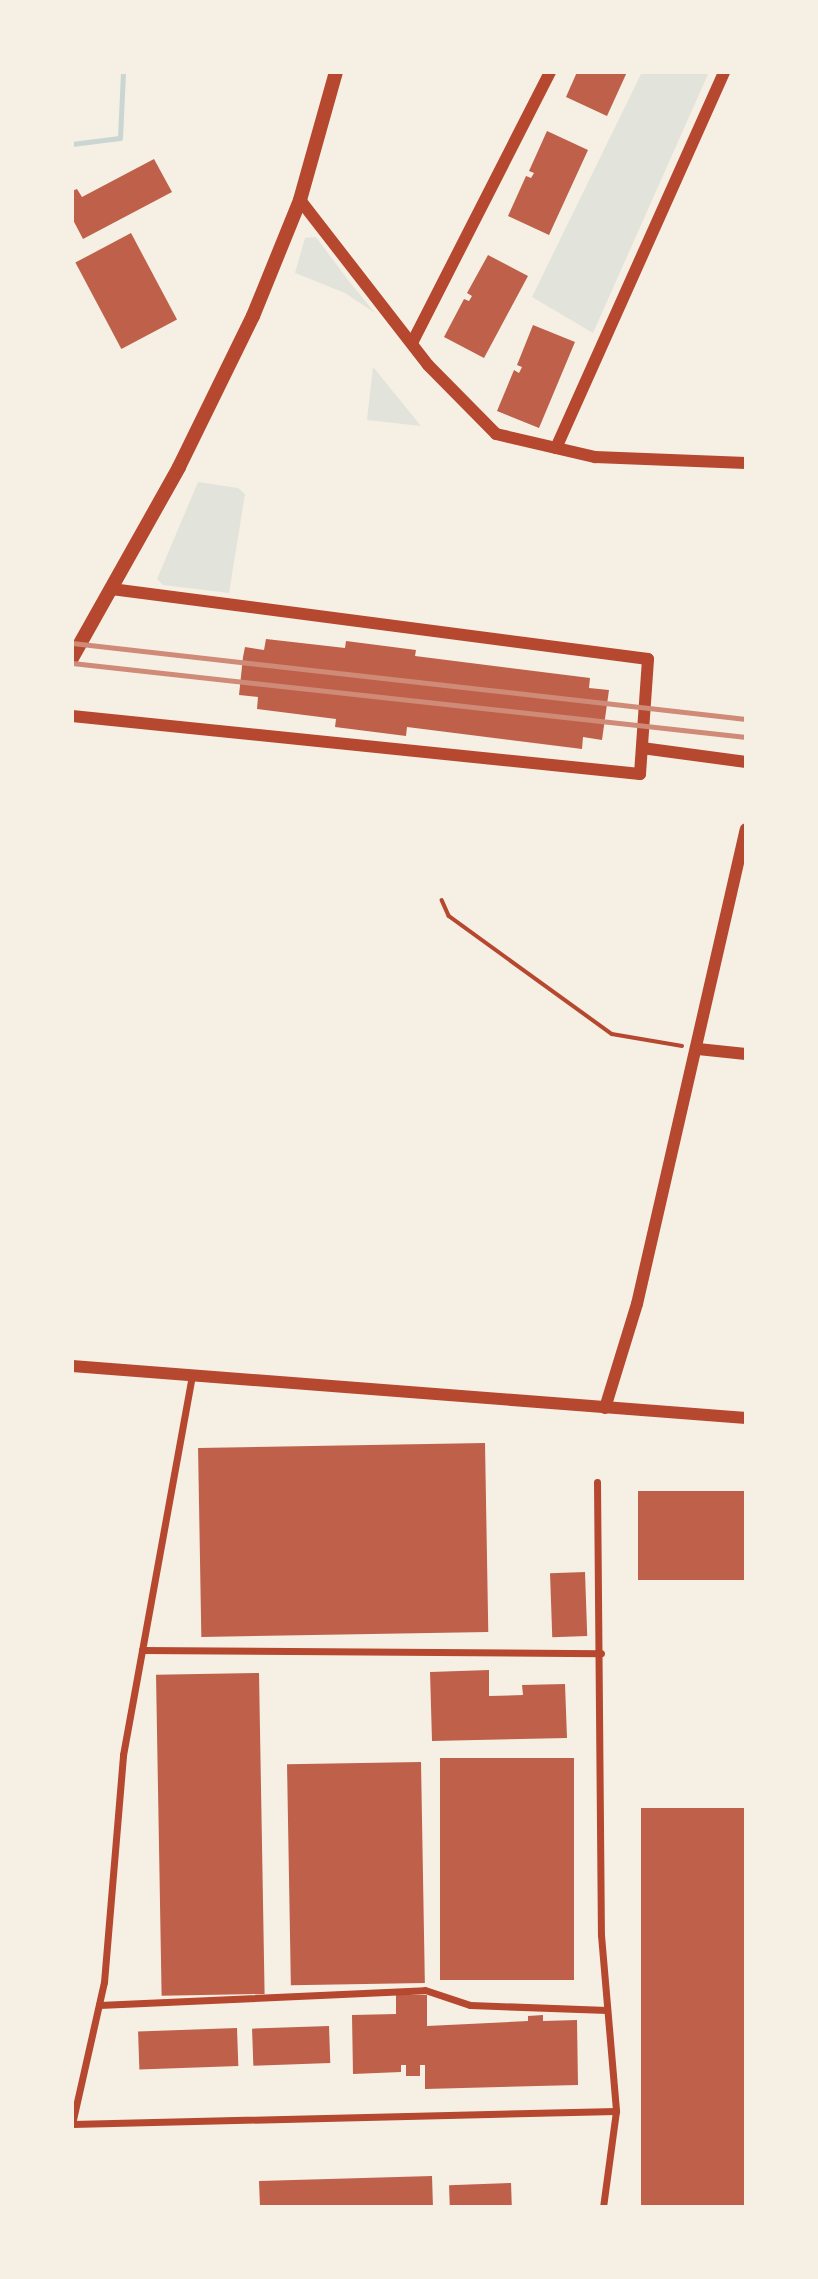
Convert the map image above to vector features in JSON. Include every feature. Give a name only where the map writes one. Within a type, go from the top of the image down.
[{"type":"main road","points":[[72,658],[216,396],[300,200],[335,72]]},
{"type":"street","points":[[412,343],[550,72]]},
{"type":"street","points":[[556,448],[724,72]]},
{"type":"street","points":[[300,200],[412,343],[496,434],[595,457],[746,463]]},
{"type":"street","points":[[72,716],[640,774],[648,659],[112,589]]},
{"type":"street","points":[[642,748],[746,762]]},
{"type":"street","points":[[605,1408],[637,1304],[698,1049],[746,829]]},
{"type":"street","points":[[698,1049],[746,1054]]},
{"type":"street","points":[[72,1366],[746,1418]]},
{"type":"street","points":[[192,1377],[122,1755],[99,2006],[72,2124],[615,2111]]},
{"type":"street","points":[[597,1482],[601,1653],[601,1935],[615,2111],[603,2207]]},
{"type":"street","points":[[142,1650],[601,1653]]},
{"type":"street","points":[[99,2006],[425,1990],[470,2006],[607,2010]]},
{"type":"path","points":[[442,900],[449,916],[612,1034],[698,1049]]},
{"type":"shaded area","points":[[642,72],[709,72],[593,333],[532,297]]},
{"type":"shaded area","points":[[316,237],[375,313],[345,293],[295,273],[305,238]]},
{"type":"shaded area","points":[[373,367],[421,426],[367,420]]},
{"type":"shaded area","points":[[198,482],[238,488],[245,494],[229,593],[163,585],[157,579]]},
{"type":"building","points":[[577,72],[627,72],[607,116],[566,97]]},
{"type":"building","points":[[547,131],[588,150],[549,235],[508,216],[526,176],[531,178],[534,173],[529,171]]},
{"type":"building","points":[[154,159],[172,192],[83,239],[72,218],[72,191],[77,189],[82,197]]},
{"type":"building","points":[[131,233],[177,320],[121,349],[75,263]]},
{"type":"building","points":[[488,255],[528,276],[484,358],[444,337],[464,299],[469,301],[472,296],[467,293]]},
{"type":"building","points":[[533,325],[575,342],[539,428],[497,411],[514,370],[519,373],[522,367],[517,365]]},
{"type":"building","points":[[266,639],[345,648],[346,641],[416,650],[415,656],[590,678],[589,688],[609,690],[602,740],[583,737],[582,749],[407,727],[406,736],[335,727],[336,719],[257,709],[258,697],[239,695],[243,657],[245,647],[264,650]]},
{"type":"building","points":[[485,1443],[488,1632],[201,1637],[198,1448]]},
{"type":"building","points":[[638,1491],[746,1491],[746,1580],[638,1580]]},
{"type":"building","points":[[585,1572],[587,1636],[552,1637],[550,1573]]},
{"type":"building","points":[[489,1670],[489,1696],[523,1695],[522,1685],[565,1684],[567,1738],[432,1741],[430,1672]]},
{"type":"building","points":[[259,1673],[265,1994],[162,1996],[156,1675]]},
{"type":"building","points":[[440,1758],[574,1758],[574,1980],[440,1980]]},
{"type":"building","points":[[421,1762],[425,1983],[291,1985],[287,1764]]},
{"type":"building","points":[[641,1808],[746,1808],[746,2207],[641,2207]]},
{"type":"building","points":[[396,1995],[427,1995],[427,2026],[528,2021],[528,2016],[543,2015],[543,2021],[577,2020],[578,2085],[425,2089],[425,2065],[420,2065],[420,2076],[406,2076],[406,2065],[401,2065],[401,2072],[353,2074],[352,2015],[396,2014]]},
{"type":"building","points":[[329,2026],[330,2063],[253,2066],[252,2029]]},
{"type":"building","points":[[237,2028],[238,2066],[139,2069],[138,2031]]},
{"type":"building","points":[[432,2176],[433,2207],[260,2207],[259,2181]]},
{"type":"building","points":[[511,2183],[512,2206],[450,2207],[449,2185]]},
{"type":"waterway","points":[[72,144],[120,138],[123,72]]},
{"type":"railway","points":[[72,643],[746,719]]},
{"type":"railway","points":[[72,663],[746,737]]}]
